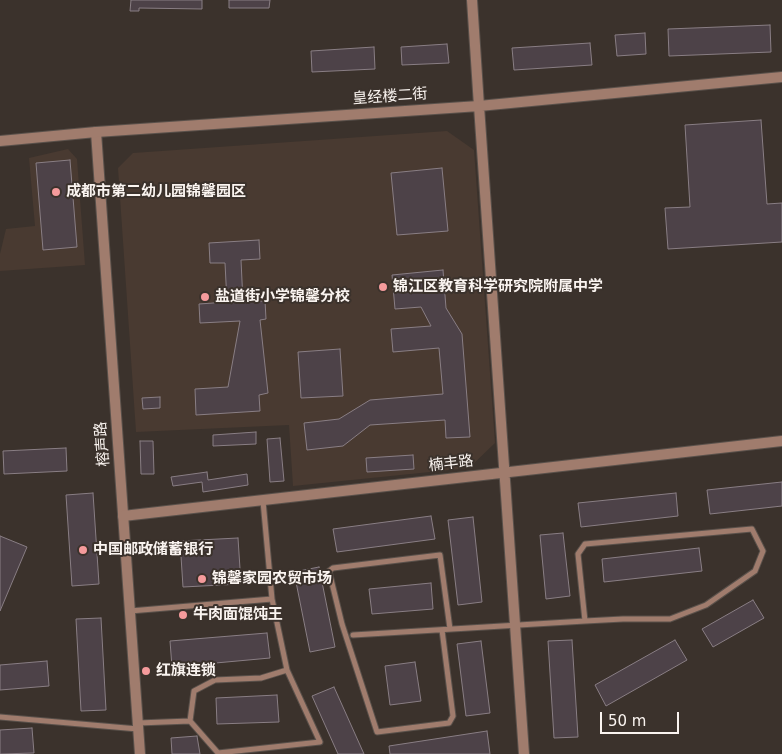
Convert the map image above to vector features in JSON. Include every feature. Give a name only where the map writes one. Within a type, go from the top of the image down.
[{"type":"street","points":[[472,0],[524,754]]},
{"type":"street","name":"皇经楼二街","points":[[0,141],[96,132],[479,106],[782,77]]},
{"type":"street","name":"榕声路","points":[[96,132],[140,754]]},
{"type":"street","name":"楠丰路","points":[[122,516],[782,441]]},
{"type":"lane","points":[[263,501],[272,600],[287,670],[320,742],[218,753],[190,721],[194,691],[215,680],[261,678],[287,670]]},
{"type":"lane","points":[[353,635],[623,619],[670,620],[706,604],[755,571],[763,551],[752,528],[585,544],[578,554],[585,621]]},
{"type":"lane","points":[[442,630],[453,716],[448,724],[378,732],[342,624],[329,571],[333,568],[440,555],[450,629]]},
{"type":"lane","points":[[130,611],[272,600]]},
{"type":"lane","points":[[0,716],[138,726],[190,721]]},
{"type":"shaded area","name":"锦江区教育科学研究院附属中学","points":[[447,131],[474,150],[495,443],[469,468],[293,486],[289,425],[136,432],[118,168],[133,153]]},
{"type":"shaded area","name":"成都市第二幼儿园锦馨园区","points":[[68,149],[77,159],[85,265],[0,271],[0,254],[6,229],[35,226],[29,158]]},
{"type":"building","points":[[131,0],[202,0],[202,9],[139,8],[139,11],[130,11]]},
{"type":"building","points":[[229,0],[270,0],[269,8],[229,8]]},
{"type":"building","points":[[770,25],[771,52],[669,56],[668,29]]},
{"type":"building","points":[[645,33],[646,54],[617,56],[615,35]]},
{"type":"building","points":[[590,43],[592,65],[514,70],[512,48]]},
{"type":"building","points":[[447,44],[449,63],[402,65],[401,47]]},
{"type":"building","points":[[374,47],[375,69],[312,72],[311,51]]},
{"type":"building","points":[[761,120],[767,204],[782,203],[782,242],[668,249],[665,208],[690,207],[685,125]]},
{"type":"building","points":[[70,160],[77,247],[43,250],[36,163]]},
{"type":"building","points":[[442,168],[448,231],[397,235],[391,173]]},
{"type":"building","points":[[259,240],[260,259],[241,260],[243,302],[265,301],[266,319],[260,320],[268,393],[259,395],[260,411],[196,415],[195,389],[228,387],[240,321],[200,323],[199,304],[227,302],[225,263],[210,263],[209,243]]},
{"type":"building","points":[[443,270],[446,308],[462,334],[470,437],[446,438],[445,420],[370,425],[343,446],[307,450],[304,423],[339,419],[370,400],[443,394],[439,348],[393,352],[391,329],[431,326],[421,307],[395,309],[392,275]]},
{"type":"building","points":[[340,349],[343,396],[301,398],[298,352]]},
{"type":"building","points":[[160,397],[160,408],[143,409],[142,398]]},
{"type":"building","points":[[256,432],[256,444],[213,446],[213,435]]},
{"type":"building","points":[[280,438],[284,481],[270,482],[267,439]]},
{"type":"building","points":[[140,441],[153,441],[154,474],[141,474]]},
{"type":"building","points":[[66,448],[67,471],[4,474],[3,451]]},
{"type":"building","points":[[413,455],[414,469],[367,472],[366,458]]},
{"type":"building","points":[[207,472],[208,480],[247,474],[248,485],[203,492],[202,482],[173,486],[171,477]]},
{"type":"building","points":[[782,482],[782,506],[710,514],[707,490]]},
{"type":"building","points":[[93,493],[99,584],[72,586],[66,495]]},
{"type":"building","points":[[676,493],[678,516],[581,527],[578,503]]},
{"type":"building","points":[[431,516],[435,539],[337,552],[333,529]]},
{"type":"building","points":[[473,517],[482,602],[458,605],[448,520]]},
{"type":"building","points":[[563,533],[570,596],[546,599],[540,535]]},
{"type":"building","points":[[0,536],[27,547],[0,611]]},
{"type":"building","points":[[238,538],[241,584],[183,587],[180,541]]},
{"type":"building","points":[[699,548],[702,571],[604,582],[602,559]]},
{"type":"building","points":[[319,567],[335,647],[310,652],[294,572]]},
{"type":"building","points":[[431,583],[433,609],[372,614],[369,589]]},
{"type":"building","points":[[753,600],[764,618],[713,647],[702,629]]},
{"type":"building","points":[[101,618],[106,710],[81,711],[76,619]]},
{"type":"building","points":[[267,633],[270,658],[172,667],[170,641]]},
{"type":"building","points":[[572,640],[578,737],[554,738],[548,641]]},
{"type":"building","points":[[675,640],[687,660],[606,706],[595,685]]},
{"type":"building","points":[[481,641],[490,713],[466,716],[457,644]]},
{"type":"building","points":[[47,661],[49,686],[0,690],[0,665]]},
{"type":"building","points":[[415,662],[421,701],[390,705],[385,666]]},
{"type":"building","points":[[334,687],[364,754],[338,754],[312,696]]},
{"type":"building","points":[[277,695],[279,722],[217,724],[216,698]]},
{"type":"building","points":[[32,728],[34,753],[0,754],[0,730]]},
{"type":"building","points":[[487,731],[490,754],[390,754],[389,746]]},
{"type":"building","points":[[197,736],[200,754],[172,754],[171,738]]},
{"type":"place","name":"成都市第二幼儿园锦馨园区","points":[[56,192]]},
{"type":"place","name":"锦江区教育科学研究院附属中学","points":[[383,287]]},
{"type":"place","name":"盐道街小学锦馨分校","points":[[205,297]]},
{"type":"place","name":"中国邮政储蓄银行","points":[[83,550]]},
{"type":"place","name":"锦馨家园农贸市场","points":[[202,579]]},
{"type":"place","name":"牛肉面馄饨王","points":[[183,615]]},
{"type":"place","name":"红旗连锁","points":[[146,671]]}]
